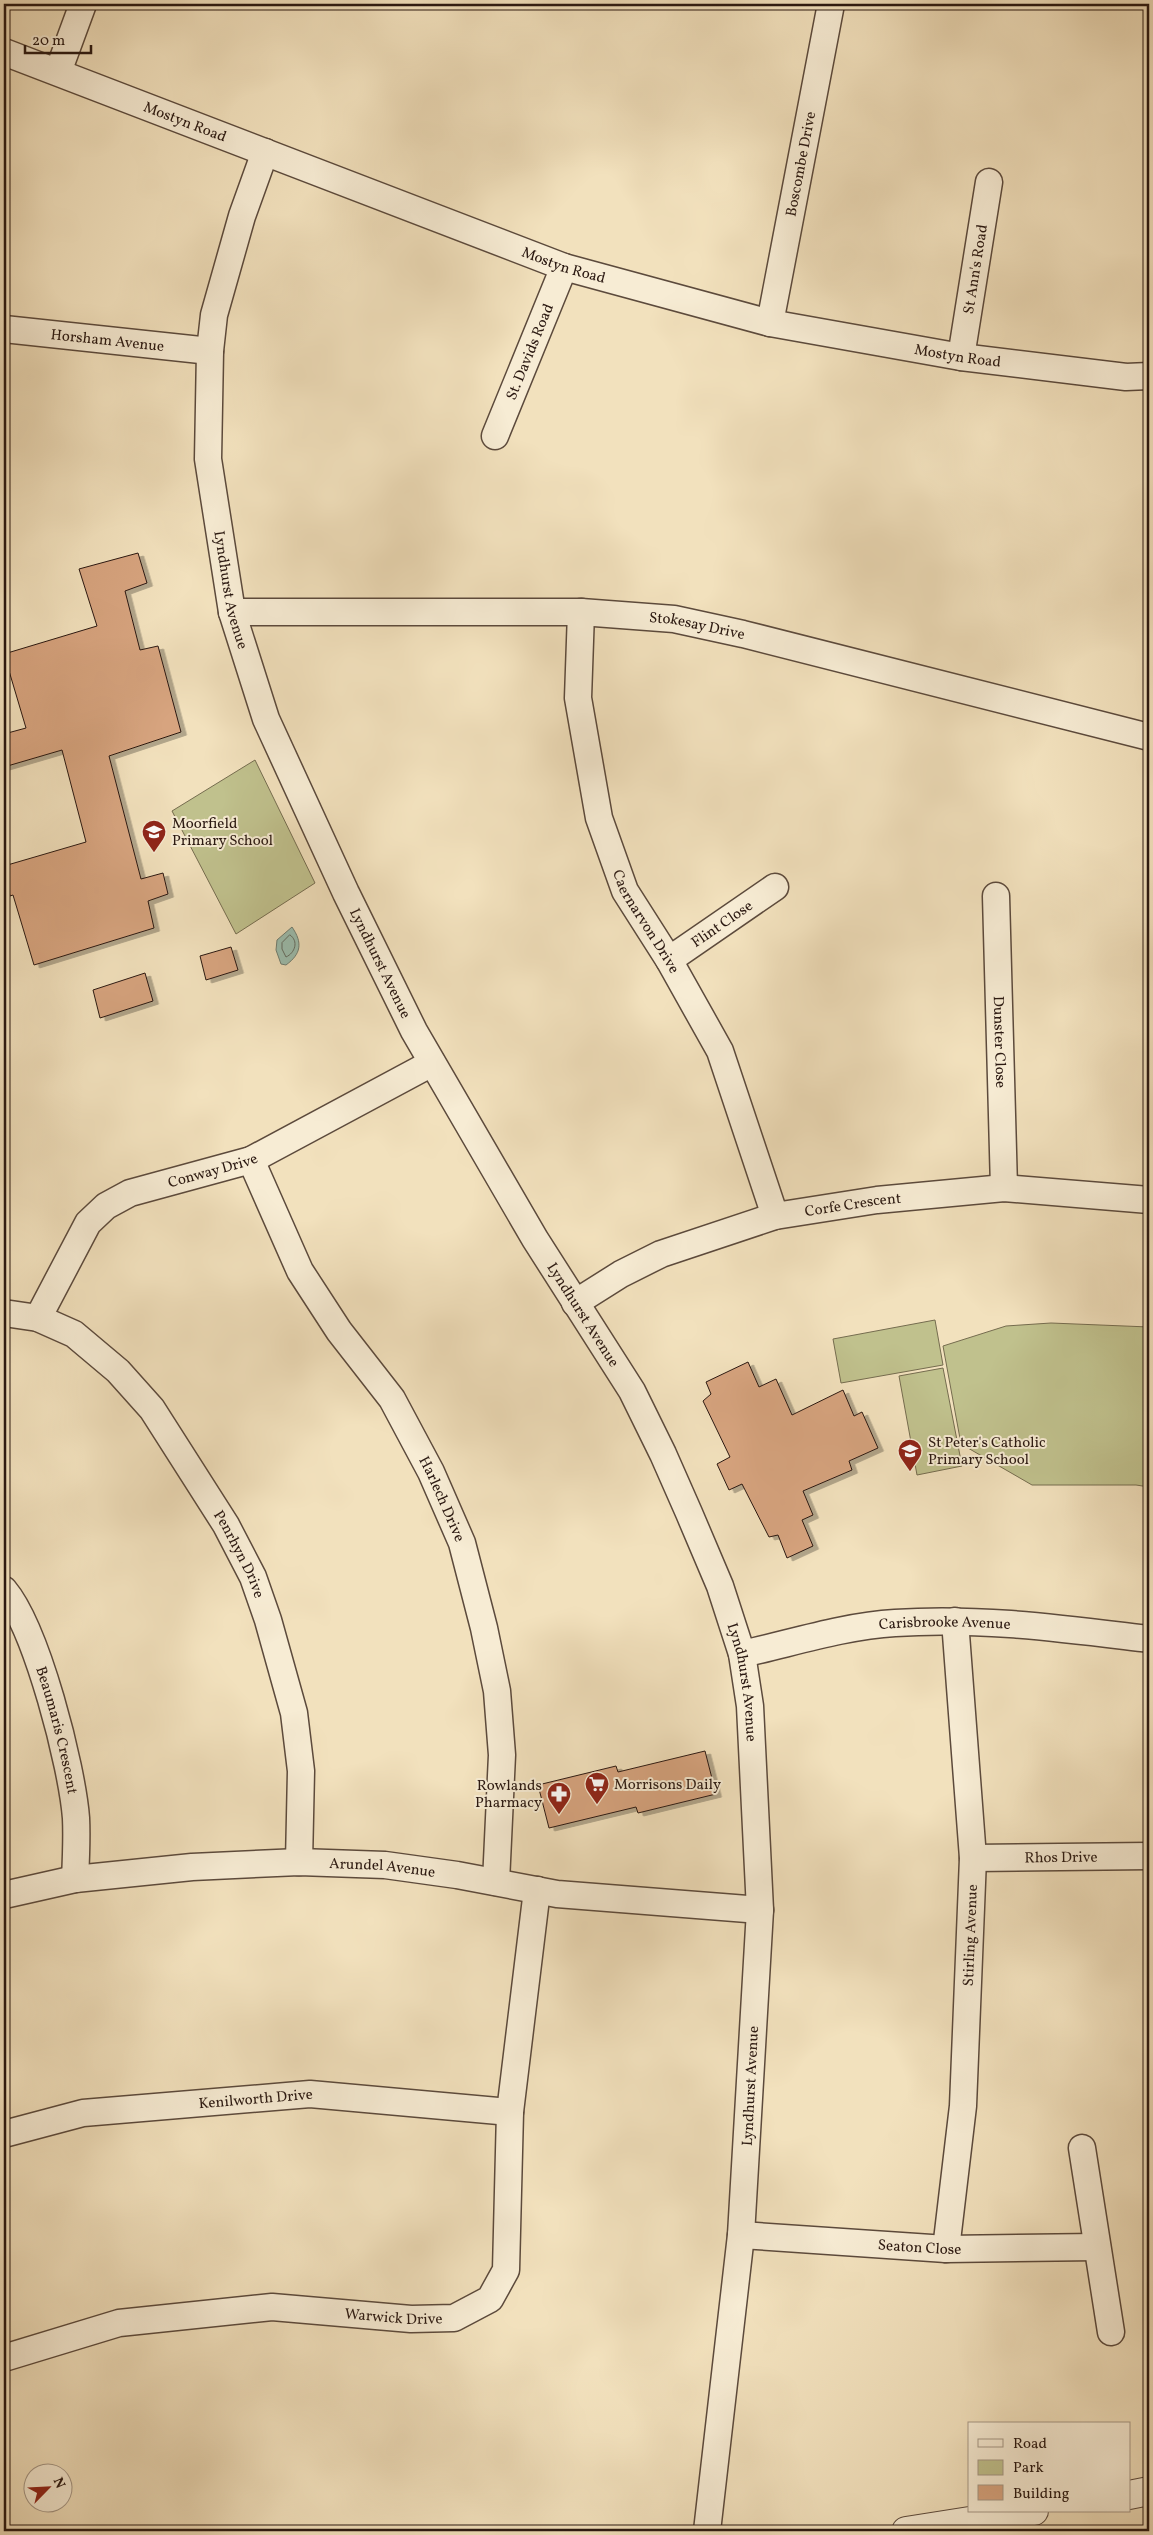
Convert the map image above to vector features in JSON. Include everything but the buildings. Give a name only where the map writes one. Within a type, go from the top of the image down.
[{"type":"street","points":[[58,72],[83,4]]},
{"type":"street","name":"Boscombe Drive","points":[[770,323],[831,4]]},
{"type":"street","name":"Mostyn Road","points":[[4,52],[564,267],[770,323],[961,357],[1126,378],[1149,376]]},
{"type":"street","name":"Lyndhurst Avenue","points":[[265,152],[242,216],[214,315],[210,351],[208,459],[232,612],[266,720],[346,893],[414,1031],[575,1303],[632,1391],[663,1454],[720,1586],[742,1654],[750,1706],[760,1910],[740,2236],[707,2531]]},
{"type":"street","name":"St Ann's Road","points":[[961,357],[989,182]]},
{"type":"street","name":"St. Davids Road","points":[[495,436],[564,267]]},
{"type":"street","name":"Horsham Avenue","points":[[4,329],[210,351]]},
{"type":"street","name":"Stokesay Drive","points":[[232,612],[581,612],[674,619],[743,634],[1149,736]]},
{"type":"street","name":"Caernarvon Drive","points":[[581,612],[578,698],[599,818],[624,891],[669,960],[720,1051],[775,1216]]},
{"type":"street","name":"Flint Close","points":[[669,960],[775,887]]},
{"type":"street","name":"Dunster Close","points":[[996,896],[1004,1188]]},
{"type":"street","name":"Conway Drive","points":[[38,1318],[88,1223],[106,1206],[130,1193],[251,1160],[432,1063]]},
{"type":"street","name":"Harlech Drive","points":[[251,1160],[300,1271],[339,1331],[392,1399],[430,1472],[462,1544],[484,1628],[497,1691],[502,1755],[496,1882]]},
{"type":"street","name":"Corfe Crescent","points":[[575,1303],[621,1274],[661,1254],[775,1216],[877,1200],[1004,1188],[1149,1200]]},
{"type":"street","name":"Penrhyn Drive","points":[[4,1313],[38,1318],[74,1334],[118,1371],[152,1409],[226,1526],[253,1577],[268,1620],[294,1713],[301,1771],[299,1862]]},
{"type":"street","name":"Beaumaris Crescent","points":[[4,1590],[31,1639],[65,1757],[76,1817],[76,1879]]},
{"type":"street","name":"Carisbrooke Avenue","points":[[742,1654],[840,1632],[893,1623],[955,1621],[1048,1627],[1149,1639]]},
{"type":"street","name":"Stirling Avenue","points":[[946,2249],[963,2106],[973,1858],[955,1621]]},
{"type":"street","name":"Rhos Drive","points":[[973,1858],[1149,1856]]},
{"type":"street","name":"Arundel Avenue","points":[[4,1896],[76,1879],[192,1867],[299,1862],[385,1865],[496,1882],[558,1894],[760,1910]]},
{"type":"street","name":"Warwick Drive","points":[[4,2358],[119,2323],[272,2307],[410,2319],[454,2318],[490,2298],[506,2270],[510,2112],[537,1890]]},
{"type":"street","name":"Kenilworth Drive","points":[[4,2134],[84,2113],[310,2094],[510,2112]]},
{"type":"street","points":[[1082,2148],[1111,2332]]},
{"type":"street","name":"Seaton Close","points":[[740,2236],[946,2249],[1097,2247]]},
{"type":"street","points":[[1130,2495],[1149,2491]]},
{"type":"street","points":[[906,2531],[1028,2512]]},
{"type":"green space","points":[[255,760],[315,883],[236,934],[172,811]]},
{"type":"green space","points":[[935,1320],[943,1365],[841,1383],[833,1339]]},
{"type":"green space","points":[[1051,1323],[1149,1327],[1149,1487],[1136,1485],[1032,1485],[961,1444],[943,1346],[1006,1326]]},
{"type":"green space","points":[[943,1368],[962,1466],[917,1475],[899,1376]]},
{"type":"water","points":[[292,927],[298,938],[299,948],[291,961],[286,965],[281,964],[276,950],[277,940]]},
{"type":"place","name":"Moorfield Primary School","points":[[154,853]]},
{"type":"place","name":"St Peter's Catholic Primary School","points":[[910,1472]]},
{"type":"place","name":"Morrisons Daily","points":[[597,1805]]},
{"type":"place","name":"Rowlands Pharmacy","points":[[559,1815]]}]
